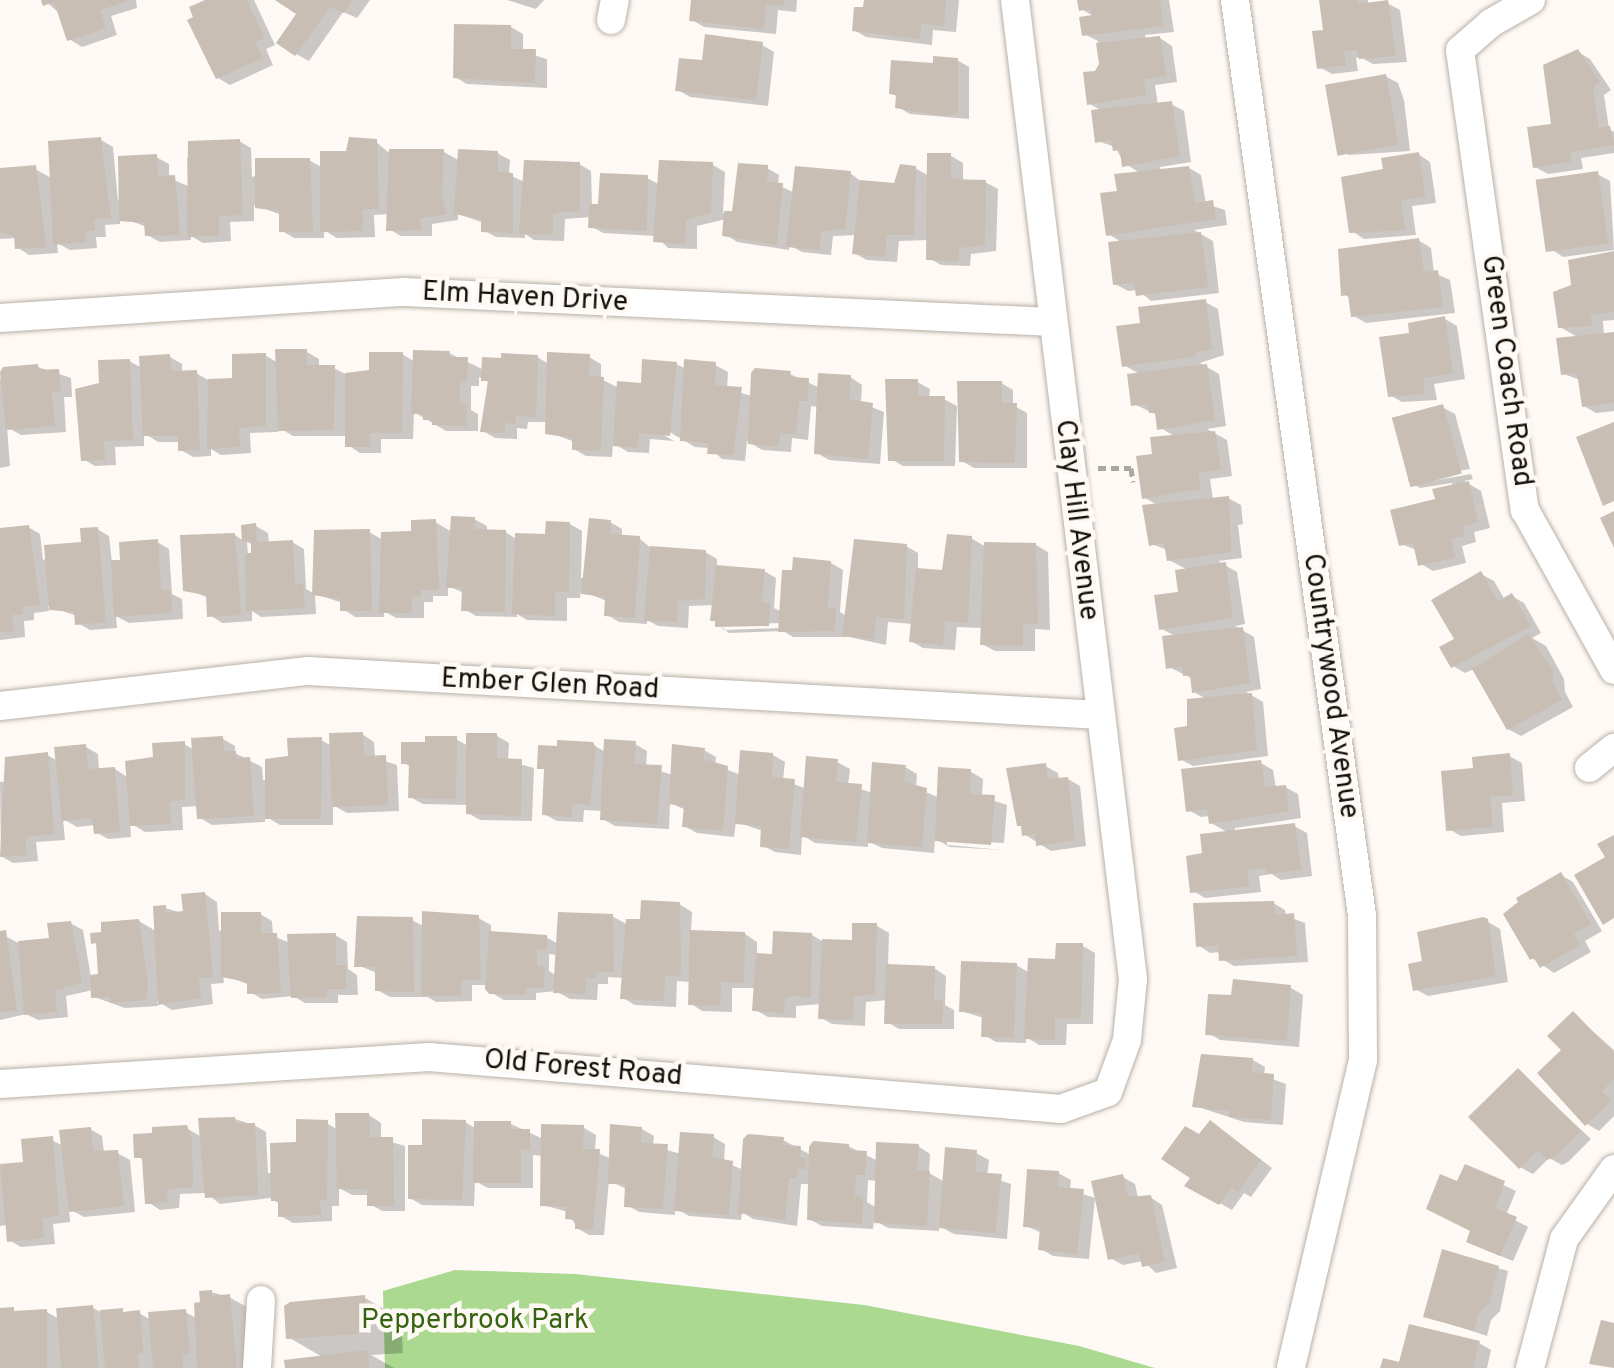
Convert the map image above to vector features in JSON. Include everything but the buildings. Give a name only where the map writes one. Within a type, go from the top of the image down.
[{"type":"street","name":"Clay Hill Avenue","points":[[1014,0],[1132,979],[1127,1040]]},
{"type":"street","name":"Countrywood Avenue","points":[[1235,0],[1362,916],[1363,1060],[1291,1368]]},
{"type":"street","name":"Green Coach Road","points":[[1531,0],[1491,22],[1460,50],[1525,510],[1614,670]]},
{"type":"street","name":"Elm Haven Drive","points":[[0,318],[404,292],[1051,322]]},
{"type":"street","name":"Ember Glen Road","points":[[0,706],[308,672],[1100,715]]},
{"type":"street","points":[[1590,768],[1614,748]]},
{"type":"street","name":"Old Forest Road","points":[[0,1084],[429,1057],[1061,1108],[1108,1092],[1127,1040]]},
{"type":"street","points":[[1530,1368],[1564,1239],[1614,1169]]},
{"type":"street","points":[[257,1368],[261,1300]]},
{"type":"path","points":[[1098,468],[1131,468],[1134,482]]},
{"type":"green space","name":"Pepperbrook Park","points":[[455,1270],[575,1274],[864,1305],[1079,1346],[1155,1368],[385,1368],[383,1291]]}]
